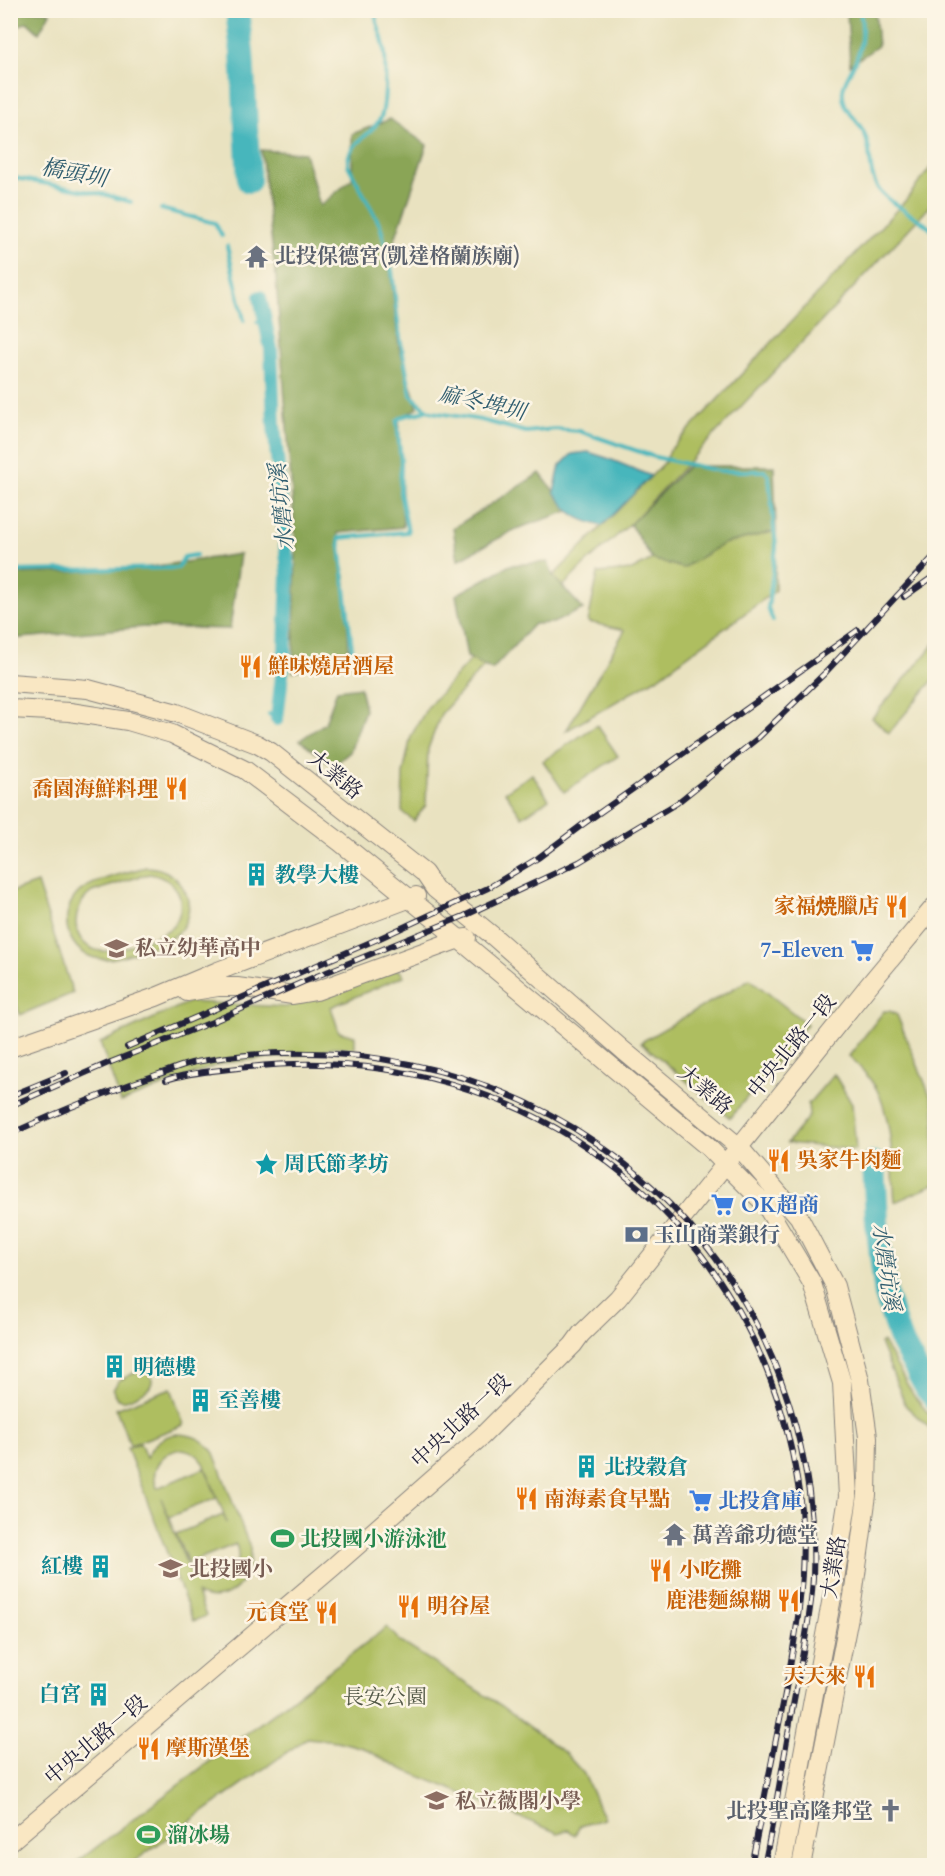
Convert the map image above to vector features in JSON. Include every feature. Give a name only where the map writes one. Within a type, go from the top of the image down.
[{"type":"main road","name":"大業路","points":[[10,684],[88,689],[177,713],[257,744],[271,752],[424,873],[435,889],[739,1147],[799,1217],[835,1286],[860,1380],[868,1437],[867,1495],[853,1596],[801,1866]]},
{"type":"main road","name":"大業路","points":[[10,709],[70,712],[128,721],[172,734],[245,770],[459,939],[726,1164],[765,1204],[812,1283],[842,1383],[848,1497],[833,1592],[782,1866]]},
{"type":"main road","points":[[10,1048],[156,997],[435,889]]},
{"type":"main road","name":"中央北路一段","points":[[10,1842],[324,1575],[482,1436],[618,1298],[934,907]]},
{"type":"main road","points":[[156,997],[218,987],[237,987],[293,996],[316,991],[459,939],[493,936]]},
{"type":"green space","points":[[11,10],[50,13],[39,33],[27,22],[11,30]]},
{"type":"green space","points":[[847,11],[875,11],[878,46],[850,65]]},
{"type":"green space","points":[[390,119],[427,145],[389,257],[399,347],[418,408],[399,419],[403,527],[338,533],[346,584],[349,652],[293,672],[296,549],[276,279],[261,150],[305,153],[320,206],[352,179],[352,134]]},
{"type":"green space","points":[[934,163],[934,200],[924,213],[630,524],[585,564],[441,714],[428,749],[426,805],[414,821],[402,812],[403,774],[411,736],[427,708],[462,669],[666,461],[669,451],[905,201]]},
{"type":"green space","points":[[688,466],[774,466],[776,531],[723,544],[683,568],[652,559],[630,524]]},
{"type":"green space","points":[[540,473],[569,511],[516,529],[458,560],[453,528]]},
{"type":"green space","points":[[776,531],[775,591],[660,676],[566,731],[625,630],[588,622],[598,573],[632,570],[652,559],[683,568],[723,544]]},
{"type":"green space","points":[[240,554],[230,629],[144,627],[11,639],[11,574],[136,569]]},
{"type":"green space","points":[[548,562],[553,576],[583,609],[553,623],[534,624],[492,670],[467,657],[456,595],[510,565]]},
{"type":"green space","points":[[934,644],[934,679],[889,733],[872,718]]},
{"type":"green space","points":[[360,687],[365,710],[350,752],[333,766],[300,740],[325,723],[337,690]]},
{"type":"green space","points":[[597,725],[618,756],[564,792],[543,761]]},
{"type":"green space","points":[[532,774],[549,799],[522,817],[505,792]]},
{"type":"green space","points":[[146,867],[159,869],[180,883],[189,904],[188,916],[183,927],[168,940],[122,956],[108,959],[85,954],[70,937],[67,926],[67,915],[71,903],[78,893],[110,877]],"holes":[[[150,874],[165,879],[178,893],[180,909],[174,925],[151,938],[108,951],[91,948],[83,942],[76,926],[79,907],[85,899],[92,892]]]},
{"type":"green space","points":[[37,883],[73,993],[20,1015],[11,987],[11,892]]},
{"type":"green space","points":[[390,968],[399,970],[404,976],[331,1007],[339,1032],[355,1036],[355,1048],[333,1047],[317,1053],[223,1063],[121,1102],[100,1043],[189,1002],[286,1007]]},
{"type":"green space","points":[[750,979],[807,1024],[730,1118],[641,1042]]},
{"type":"green space","points":[[884,1011],[897,1015],[934,1105],[934,1185],[895,1202],[891,1144],[882,1100],[870,1079],[849,1056]]},
{"type":"green space","points":[[834,1074],[852,1104],[856,1150],[787,1143],[809,1116],[808,1104]]},
{"type":"green space","points":[[883,1342],[914,1396],[934,1420],[934,1432],[906,1406],[880,1343]]},
{"type":"green space","points":[[138,1371],[147,1372],[151,1376],[152,1381],[149,1388],[128,1400],[117,1398],[113,1390],[118,1381]]},
{"type":"green space","points":[[171,1388],[184,1425],[130,1445],[116,1409]]},
{"type":"green space","points":[[180,1434],[192,1436],[206,1444],[214,1453],[250,1548],[247,1570],[237,1588],[219,1597],[197,1594],[206,1616],[193,1621],[127,1448],[140,1443],[146,1458],[157,1443],[169,1436]],"holes":[[[176,1450],[187,1450],[204,1463],[227,1523],[223,1515],[176,1534],[188,1563],[236,1544],[237,1566],[227,1580],[218,1583],[209,1584],[190,1573],[161,1498],[169,1517],[217,1498],[205,1468],[157,1488],[155,1481],[156,1467],[163,1457]]]},
{"type":"green space","name":"長安公園","points":[[387,1627],[401,1642],[502,1706],[566,1754],[584,1774],[604,1819],[580,1826],[575,1835],[568,1830],[558,1833],[402,1769],[363,1748],[337,1741],[307,1738],[129,1865],[73,1865]]},
{"type":"water","points":[[588,452],[651,476],[602,526],[574,515],[554,492],[560,466],[572,454]]},
{"type":"waterway","name":"水磨坑溪","points":[[237,10],[242,52],[249,181]]},
{"type":"waterway","name":"麻冬埤圳","points":[[375,10],[385,58],[383,111],[377,124],[351,150],[348,165],[380,225],[392,271],[399,332],[411,395],[432,412],[481,420],[526,432],[555,429],[579,431],[655,457],[719,471],[765,471],[769,477],[776,547],[768,608],[773,621]]},
{"type":"waterway","points":[[860,10],[861,40],[858,54],[845,81],[843,97],[868,144],[872,172],[880,191],[934,232]]},
{"type":"waterway","name":"橋頭圳","points":[[10,177],[107,195],[131,202]]},
{"type":"waterway","name":"橋頭圳","points":[[161,209],[215,223],[222,236]]},
{"type":"waterway","name":"橋頭圳","points":[[227,246],[244,320]]},
{"type":"waterway","name":"水磨坑溪","points":[[260,297],[271,349],[274,425],[288,573],[285,649],[277,719]]},
{"type":"waterway","name":"橋頭圳","points":[[257,322],[266,323]]},
{"type":"waterway","points":[[353,657],[339,538],[408,532],[400,492],[401,463],[397,421],[403,416],[427,410]]},
{"type":"waterway","points":[[10,571],[178,568],[184,557],[196,555]]},
{"type":"waterway","points":[[269,714],[277,719]]},
{"type":"waterway","name":"水磨坑溪","points":[[874,1163],[877,1222],[886,1295],[899,1337],[927,1389],[934,1397]]},
{"type":"railway","points":[[10,1106],[464,916],[579,862],[677,803],[758,738],[826,672],[934,556]]},
{"type":"railway","points":[[904,597],[934,576]]},
{"type":"railway","points":[[127,1047],[380,938],[488,888],[538,858],[858,630]]},
{"type":"railway","points":[[10,1134],[100,1095],[196,1062],[306,1053],[411,1064],[509,1095],[597,1144],[674,1209],[737,1290],[782,1384],[809,1492],[813,1555],[810,1607],[764,1866]]},
{"type":"railway","points":[[166,1080],[246,1067],[320,1064],[410,1074],[494,1099],[571,1137],[639,1188],[698,1250],[745,1322],[779,1403],[799,1492],[802,1521],[802,1578],[796,1635],[751,1866]]},
{"type":"railway","points":[[10,1096],[66,1073]]},
{"type":"place","name":"北投保德宮(凱達格蘭族廟)","points":[[257,256]]},
{"type":"place","name":"鮮味燒居酒屋","points":[[250,666]]},
{"type":"place","name":"喬園海鮮料理","points":[[176,789]]},
{"type":"place","name":"教學大樓","points":[[257,875]]},
{"type":"place","name":"家福焼臘店","points":[[897,906]]},
{"type":"place","name":"私立幼華高中","points":[[117,948]]},
{"type":"place","name":"7-Eleven","points":[[862,950]]},
{"type":"place","name":"吳家牛肉麵","points":[[779,1160]]},
{"type":"place","name":"周氏節孝坊","points":[[266,1164]]},
{"type":"place","name":"OK超商","points":[[723,1205]]},
{"type":"place","name":"玉山商業銀行","points":[[636,1235]]},
{"type":"place","name":"明德樓","points":[[115,1367]]},
{"type":"place","name":"至善樓","points":[[200,1400]]},
{"type":"place","name":"北投穀倉","points":[[586,1467]]},
{"type":"place","name":"南海素食早點","points":[[526,1499]]},
{"type":"place","name":"北投倉庫","points":[[700,1501]]},
{"type":"place","name":"萬善爺功德堂","points":[[674,1535]]},
{"type":"place","name":"北投國小游泳池","points":[[282,1539]]},
{"type":"place","name":"紅樓","points":[[101,1566]]},
{"type":"place","name":"北投國小","points":[[171,1569]]},
{"type":"place","name":"小吃攤","points":[[661,1570]]},
{"type":"place","name":"鹿港麵線糊","points":[[789,1600]]},
{"type":"place","name":"明谷屋","points":[[409,1606]]},
{"type":"place","name":"元食堂","points":[[327,1612]]},
{"type":"place","name":"天天來","points":[[864,1676]]},
{"type":"place","name":"白宮","points":[[99,1694]]},
{"type":"place","name":"摩斯漢堡","points":[[148,1748]]},
{"type":"place","name":"私立薇閣小學","points":[[437,1801]]},
{"type":"place","name":"北投聖高隆邦堂","points":[[891,1811]]},
{"type":"place","name":"溜冰場","points":[[149,1835]]}]
